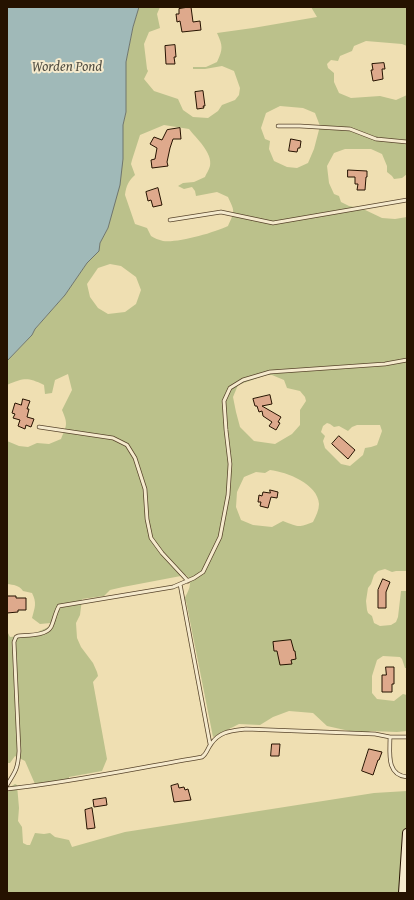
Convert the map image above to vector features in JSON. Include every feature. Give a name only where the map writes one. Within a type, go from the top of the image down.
[{"type":"main road","points":[[403,893],[407,833]]},
{"type":"lane","points":[[278,126],[350,129],[376,139],[407,142]]},
{"type":"lane","points":[[170,220],[221,212],[273,223],[407,200]]},
{"type":"lane","points":[[7,785],[16,770],[18,757],[14,642],[16,637],[44,633],[51,626],[59,606],[173,587],[194,578],[203,572],[220,536],[228,495],[230,464],[224,402],[230,388],[243,380],[270,372],[385,364],[407,360]]},
{"type":"lane","points":[[39,427],[113,438],[127,445],[135,458],[145,489],[147,519],[151,538],[162,553],[188,581]]},
{"type":"lane","points":[[180,584],[210,744]]},
{"type":"lane","points":[[7,789],[90,777],[202,757],[206,755],[210,744],[220,735],[229,731],[246,728],[376,734],[390,737],[407,737]]},
{"type":"lane","points":[[390,737],[390,762],[398,775],[407,777]]},
{"type":"green space","points":[[139,7],[160,7],[157,14],[160,28],[149,32],[144,44],[148,71],[144,79],[154,91],[178,99],[183,110],[193,117],[208,118],[218,111],[222,105],[235,100],[239,95],[240,88],[234,71],[222,66],[205,69],[193,69],[193,67],[206,67],[217,62],[222,48],[217,33],[317,17],[311,7],[407,7],[407,46],[402,44],[366,41],[354,46],[352,51],[340,56],[338,61],[331,60],[327,64],[328,68],[334,73],[334,82],[339,93],[351,98],[380,96],[396,100],[407,95],[407,174],[402,178],[394,179],[387,172],[387,166],[382,154],[371,149],[345,149],[334,153],[327,166],[329,183],[334,194],[339,196],[341,202],[349,206],[361,208],[382,218],[395,219],[407,217],[407,571],[392,572],[385,569],[378,571],[374,575],[368,588],[366,601],[368,613],[372,616],[374,623],[380,626],[391,625],[396,622],[398,617],[401,591],[407,591],[407,668],[405,668],[400,657],[383,656],[377,660],[372,676],[372,693],[377,699],[394,701],[403,694],[407,695],[407,731],[371,731],[363,734],[327,726],[313,713],[289,711],[273,717],[260,725],[239,724],[213,737],[186,601],[184,600],[190,584],[190,581],[186,575],[110,590],[104,596],[82,599],[80,615],[76,623],[77,638],[81,647],[93,663],[98,676],[93,682],[107,759],[102,771],[69,777],[69,779],[35,784],[25,761],[15,756],[10,763],[7,763],[7,631],[10,637],[31,635],[53,625],[51,623],[40,624],[32,618],[35,600],[32,593],[7,584],[7,441],[19,446],[28,447],[37,443],[49,444],[61,439],[65,431],[66,424],[62,410],[72,390],[68,374],[55,380],[52,393],[45,394],[44,385],[26,379],[7,385],[7,361],[32,335],[35,329],[65,295],[87,263],[99,251],[100,243],[108,228],[123,159],[123,125],[126,112],[126,62],[133,27]],"holes":[[[280,106],[303,108],[315,113],[320,126],[314,149],[308,163],[297,168],[287,167],[274,161],[269,149],[270,141],[265,139],[261,128],[266,113]],[[164,125],[189,129],[207,151],[210,166],[205,177],[194,182],[183,183],[178,186],[184,189],[192,187],[196,196],[217,192],[228,197],[233,212],[228,226],[214,232],[186,239],[163,241],[151,236],[147,228],[135,224],[125,195],[128,184],[135,175],[131,164],[140,135]],[[110,264],[121,266],[136,277],[141,290],[136,304],[125,312],[108,314],[98,308],[90,297],[87,284],[98,268]],[[266,375],[272,375],[284,380],[287,388],[300,391],[305,397],[306,401],[300,410],[300,425],[292,434],[275,444],[254,441],[240,427],[233,397],[238,385]],[[327,423],[334,427],[339,426],[348,431],[357,425],[380,425],[382,431],[377,445],[365,448],[363,455],[350,466],[341,464],[325,448],[323,441],[325,436],[321,432],[323,426]],[[270,470],[277,471],[293,476],[308,485],[317,497],[319,504],[318,511],[313,522],[298,526],[283,521],[272,527],[253,525],[241,520],[236,507],[237,492],[244,477],[256,472],[265,473]]]},
{"type":"green space","points":[[15,784],[17,785],[19,808],[18,821],[22,827],[23,843],[30,845],[35,833],[50,833],[55,837],[69,840],[72,847],[125,832],[374,793],[407,791],[407,893],[7,893],[7,794],[10,787]]},
{"type":"water","name":"Worden Pond","points":[[7,7],[139,7],[133,27],[126,62],[126,112],[123,125],[123,159],[120,185],[108,228],[100,243],[99,251],[87,263],[65,295],[35,329],[32,335],[7,361]]},
{"type":"building","points":[[191,7],[193,22],[200,21],[201,30],[182,32],[180,21],[177,22],[176,14],[179,14],[179,9]]},
{"type":"building","points":[[175,45],[175,64],[166,64],[165,46]]},
{"type":"building","points":[[384,63],[385,69],[382,69],[383,79],[373,81],[371,70],[373,70],[372,64]]},
{"type":"building","points":[[203,91],[205,106],[203,106],[204,108],[197,109],[195,92]]},
{"type":"building","points":[[180,128],[181,139],[173,139],[167,162],[168,166],[152,168],[151,160],[155,159],[157,148],[150,144],[154,137],[162,140],[167,130]]},
{"type":"building","points":[[291,139],[301,141],[300,148],[298,148],[297,152],[289,151]]},
{"type":"building","points":[[348,170],[367,171],[365,190],[357,190],[358,184],[355,184],[355,177],[348,177]]},
{"type":"building","points":[[158,188],[162,205],[153,207],[151,200],[148,201],[146,192]]},
{"type":"building","points":[[270,395],[272,404],[262,406],[281,417],[278,422],[280,423],[276,430],[269,426],[272,422],[263,416],[262,411],[259,412],[253,399]]},
{"type":"building","points":[[23,399],[30,401],[27,409],[29,409],[27,417],[34,419],[31,427],[26,425],[25,429],[18,426],[20,420],[13,418],[15,414],[12,413],[15,403],[21,405]]},
{"type":"building","points":[[339,436],[355,450],[348,459],[332,444]]},
{"type":"building","points":[[270,490],[278,492],[277,498],[271,497],[268,508],[260,506],[261,502],[258,502],[259,495],[262,496],[263,492],[270,493]]},
{"type":"building","points":[[383,579],[390,582],[386,592],[386,608],[378,608],[378,590]]},
{"type":"building","points":[[7,596],[26,598],[26,610],[18,610],[18,612],[7,613]]},
{"type":"building","points":[[291,640],[296,659],[291,660],[292,664],[280,665],[277,651],[274,651],[273,642]]},
{"type":"building","points":[[386,667],[394,667],[394,684],[392,684],[392,692],[382,692],[382,675],[386,675]]},
{"type":"building","points":[[272,744],[280,744],[279,756],[271,756]]},
{"type":"building","points":[[369,749],[382,752],[373,775],[362,771]]},
{"type":"building","points":[[178,784],[179,788],[184,787],[185,790],[188,789],[191,800],[174,802],[171,786]]},
{"type":"building","points":[[106,798],[107,805],[94,807],[93,800]]},
{"type":"building","points":[[92,808],[95,828],[87,829],[85,810]]}]
